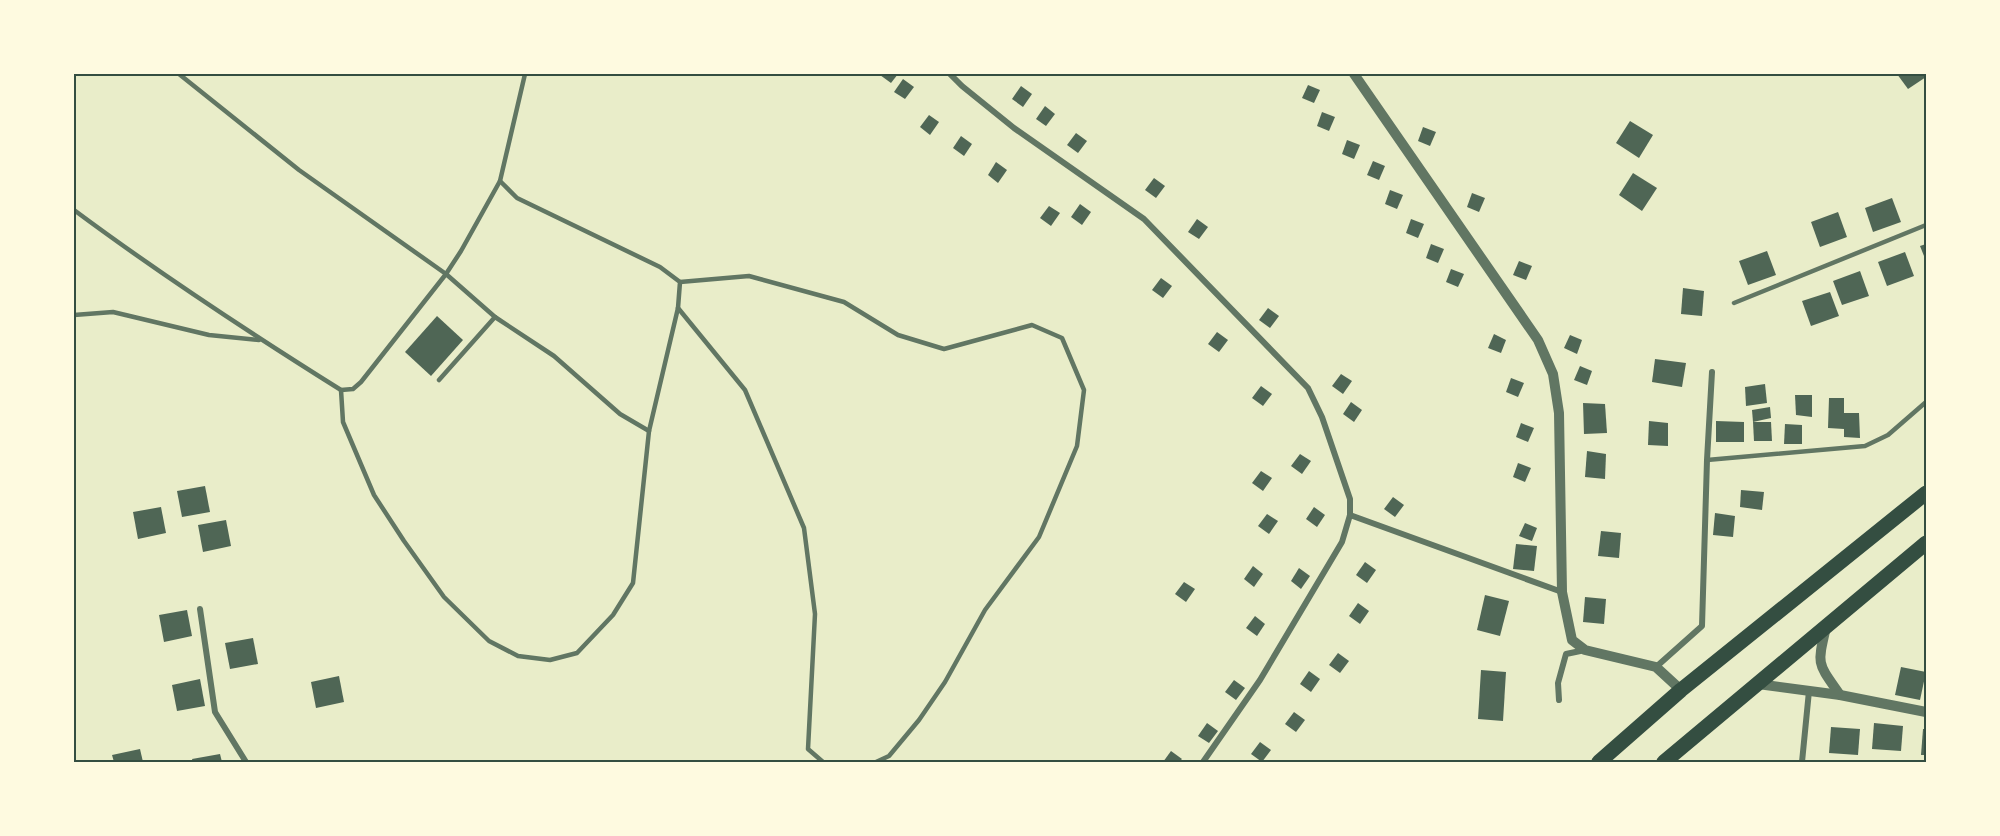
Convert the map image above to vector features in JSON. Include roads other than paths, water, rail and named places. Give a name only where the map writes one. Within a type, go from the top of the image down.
[{"type":"main road","points":[[1599,762],[1681,690],[1926,493]]},
{"type":"main road","points":[[1664,762],[1926,543]]},
{"type":"street","points":[[950,74],[962,87],[1014,128],[1144,219],[1308,388],[1322,417],[1350,499],[1350,515],[1342,542],[1266,670],[1203,762]]},
{"type":"street","points":[[1354,74],[1538,340],[1553,374],[1559,413],[1562,592],[1572,640],[1586,650],[1656,667],[1681,690]]},
{"type":"street","points":[[1656,667],[1702,626],[1712,372]]},
{"type":"street","points":[[1350,515],[1562,592]]},
{"type":"street","points":[[200,609],[215,712],[246,762]]},
{"type":"street","points":[[1827,625],[1819,655],[1821,667],[1839,695]]},
{"type":"street","points":[[1559,700],[1558,683],[1566,654],[1586,650]]},
{"type":"street","points":[[1758,684],[1839,695],[1926,712]]},
{"type":"street","points":[[1802,762],[1809,691]]},
{"type":"lane","points":[[179,74],[299,170],[446,274],[495,317],[554,356],[620,414],[649,430]]},
{"type":"lane","points":[[74,210],[135,256],[261,340],[341,390],[353,389],[361,382],[446,274],[500,181],[525,74]]},
{"type":"lane","points":[[500,181],[517,198],[660,267],[680,282],[749,276],[844,302],[898,335],[944,349],[1032,325],[1062,338],[1084,390],[1077,446],[1038,537],[985,610],[945,682],[919,720],[889,756],[876,762]]},
{"type":"lane","points":[[1734,303],[1926,225]]},
{"type":"lane","points":[[341,390],[343,422],[374,495],[444,597],[489,641],[518,656],[550,660],[577,653],[613,615],[633,583],[649,430],[678,308],[680,282]]},
{"type":"lane","points":[[678,308],[745,390],[804,528],[815,614],[808,749],[823,762]]},
{"type":"lane","points":[[74,315],[113,312],[209,335],[261,340]]},
{"type":"lane","points":[[439,380],[495,317]]},
{"type":"lane","points":[[1707,460],[1865,446],[1888,435],[1926,402]]}]
